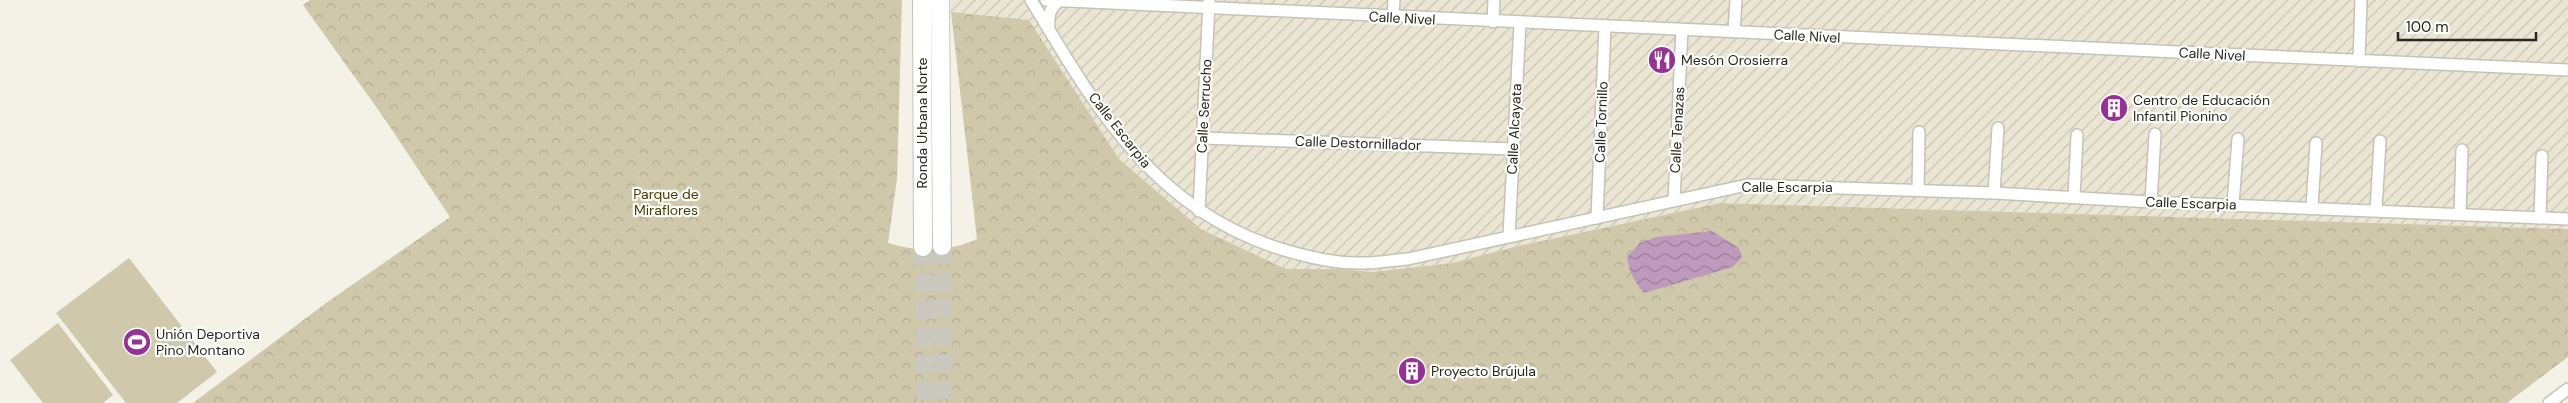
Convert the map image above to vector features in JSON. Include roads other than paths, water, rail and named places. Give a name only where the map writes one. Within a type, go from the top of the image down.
[{"type":"main road","name":"Ronda Urbana Norte","points":[[922,0],[923,247]]},
{"type":"main road","name":"Ronda Urbana Norte","points":[[940,0],[942,246]]},
{"type":"street","name":"Calle Escarpia","points":[[1032,0],[1050,31],[1132,150],[1164,184],[1199,211],[1256,241],[1309,257],[1362,263],[1436,254],[1509,236],[1747,185],[1994,193],[2151,202],[2312,207],[2568,219]]},
{"type":"street","name":"Calle Nivel","points":[[1046,0],[1209,4],[1493,22],[2568,70]]},
{"type":"street","points":[[1393,17],[1394,0]]},
{"type":"street","points":[[1493,22],[1494,0]]},
{"type":"street","points":[[1734,32],[1736,0]]},
{"type":"street","points":[[2359,61],[2361,0]]},
{"type":"street","points":[[1050,31],[1048,18],[1051,7],[1058,1]]},
{"type":"street","name":"Calle Serrucho","points":[[1199,211],[1209,4]]},
{"type":"street","name":"Calle Alcayata","points":[[1509,236],[1520,23]]},
{"type":"street","name":"Calle Tornillo","points":[[1597,218],[1605,26]]},
{"type":"street","name":"Calle Tenazas","points":[[1674,200],[1682,30]]},
{"type":"street","points":[[1994,193],[1998,128]]},
{"type":"street","points":[[1918,190],[1919,132]]},
{"type":"street","points":[[2151,202],[2156,134]]},
{"type":"street","points":[[2074,197],[2077,135]]},
{"type":"street","name":"Calle Destornillador","points":[[1203,138],[1514,149]]},
{"type":"street","points":[[2233,204],[2238,139]]},
{"type":"street","points":[[2376,210],[2380,141]]},
{"type":"street","points":[[2312,207],[2316,143]]},
{"type":"street","points":[[2460,214],[2462,150]]},
{"type":"street","points":[[2540,218],[2542,156]]},
{"type":"street","points":[[2553,402],[2568,389]]},
{"type":"water","points":[[1712,231],[1739,248],[1742,257],[1733,267],[1644,293],[1633,276],[1627,257],[1640,243],[1656,237]]},
{"type":"tunnel","points":[[942,246],[944,403]]},
{"type":"tunnel","points":[[923,247],[926,403]]},
{"type":"place","name":"Mesón Orosierra","points":[[1662,60]]},
{"type":"place","name":"Centro de Educación Infantil Pionino","points":[[2114,108]]},
{"type":"place","name":"Unión Deportiva Pino Montano","points":[[137,342]]},
{"type":"place","name":"Proyecto Brújula","points":[[1412,371]]},
{"type":"park label","name":"Parque de Miraflores","points":[[666,202]]}]
